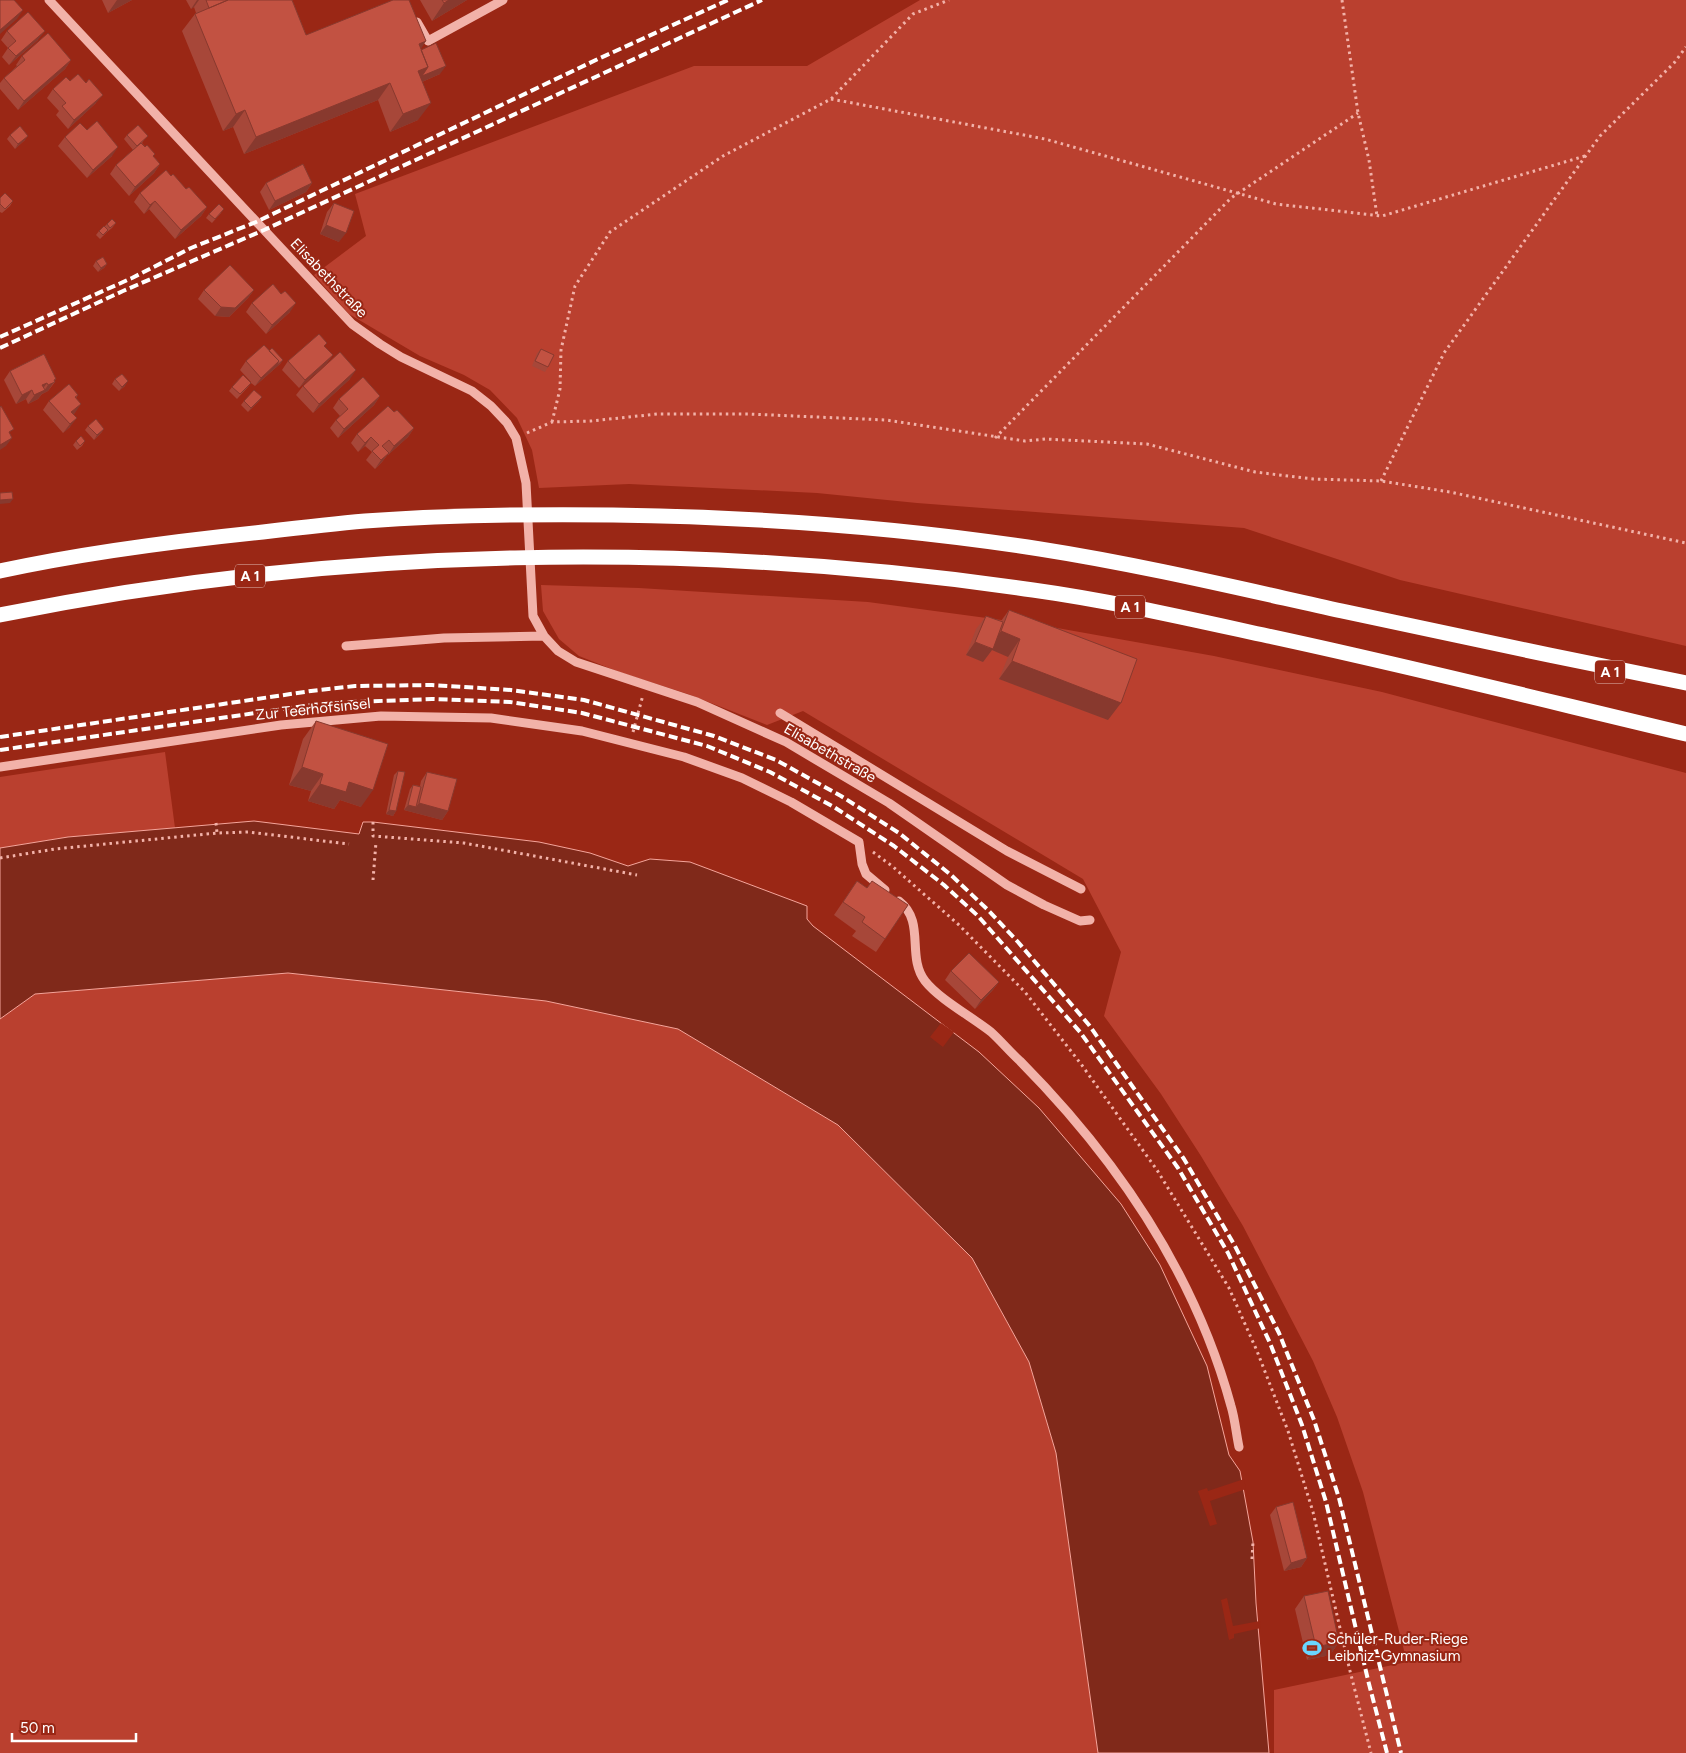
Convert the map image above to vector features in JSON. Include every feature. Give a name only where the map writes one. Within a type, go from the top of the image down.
[{"type":"highway","name":"A 1","points":[[0,571],[48,560],[198,539],[364,521],[468,516],[579,515],[689,516],[806,522],[922,533],[1039,549],[1155,570],[1534,653],[1686,690]]},
{"type":"highway","name":"A 1","points":[[0,615],[63,602],[166,586],[386,563],[563,557],[690,558],[805,564],[1034,590],[1146,609],[1350,654],[1686,734]]},
{"type":"highway","points":[[1534,653],[1686,683]]},
{"type":"street","name":"Elisabethstraße","points":[[49,0],[352,324],[394,353],[472,391],[491,406],[507,423],[516,438],[526,483],[533,616],[544,636],[558,651],[576,662],[697,702],[786,742],[889,803],[1007,885],[1044,905],[1080,921],[1090,920]]},
{"type":"street","points":[[414,16],[428,41],[502,0]]},
{"type":"street","points":[[346,646],[444,638],[544,636]]},
{"type":"street","points":[[780,713],[1008,851],[1081,889]]},
{"type":"street","name":"Zur Teerhofsinsel","points":[[0,766],[281,725],[381,716],[491,718],[582,731],[684,757],[742,778],[791,802],[858,842],[866,874],[907,907],[914,922],[916,962],[925,980],[943,997],[992,1033],[1046,1087],[1126,1186],[1166,1248],[1196,1312],[1218,1363],[1232,1408],[1239,1447]]},
{"type":"path","points":[[552,422],[560,389],[561,350],[575,286],[610,232],[722,156],[831,99],[913,14],[949,0]]},
{"type":"path","points":[[1342,0],[1358,113],[1369,160],[1377,216]]},
{"type":"path","points":[[1381,481],[1444,353],[1600,136],[1674,64],[1686,47]]},
{"type":"path","points":[[831,99],[1045,139],[1294,207],[1377,216],[1585,156]]},
{"type":"path","points":[[994,438],[1224,205],[1238,193],[1358,113]]},
{"type":"path","points":[[516,438],[552,422],[591,421],[657,414],[748,414],[886,420],[994,438],[1025,441],[1045,438],[1147,444],[1255,472],[1313,479],[1381,481],[1450,492],[1686,543]]},
{"type":"path","points":[[630,743],[645,686]]},
{"type":"path","points":[[373,822],[373,836],[464,843],[637,875]]},
{"type":"path","points":[[216,823],[217,833]]},
{"type":"path","points":[[0,858],[55,850],[217,833],[248,832],[349,844]]},
{"type":"path","points":[[373,880],[376,842]]},
{"type":"path","points":[[1252,1558],[1253,1542]]},
{"type":"shaded area","points":[[920,0],[1686,0],[1686,646],[1400,580],[1244,528],[917,503],[817,493],[629,484],[539,488],[532,450],[517,418],[490,390],[464,375],[420,356],[349,314],[314,275],[366,236],[355,194],[694,66],[807,66]]},
{"type":"shaded area","points":[[541,585],[639,588],[868,602],[1046,626],[1214,656],[1382,692],[1686,773],[1686,1753],[1274,1753],[1274,1690],[1407,1662],[1363,1492],[1337,1417],[1313,1361],[1243,1226],[1201,1156],[1161,1094],[1104,1016],[1121,952],[1083,879],[803,711],[767,725],[688,694],[619,672],[579,656],[559,639],[543,611]]},
{"type":"shaded area","points":[[165,752],[175,828],[68,837],[0,848],[0,777]]},
{"type":"shaded area","points":[[254,821],[359,834],[363,822],[373,822],[539,842],[590,853],[628,866],[650,859],[690,862],[807,906],[807,919],[813,926],[979,1052],[1039,1108],[1121,1204],[1160,1265],[1207,1366],[1229,1455],[1240,1471],[1253,1542],[1256,1603],[1269,1753],[1098,1753],[1056,1453],[1029,1362],[972,1258],[838,1125],[678,1029],[546,1001],[288,973],[35,994],[0,1019],[0,848],[68,837]]},
{"type":"shaded area","points":[[288,973],[546,1001],[678,1029],[838,1125],[972,1258],[1029,1362],[1056,1453],[1098,1753],[0,1753],[0,1019],[35,994]]},
{"type":"pier","points":[[941,1023],[954,1032],[943,1047],[930,1037]]},
{"type":"pier","points":[[1244,1479],[1246,1489],[1210,1501],[1217,1524],[1210,1526],[1198,1491],[1207,1488],[1208,1491]]},
{"type":"pier","points":[[1227,1598],[1233,1626],[1260,1621],[1261,1628],[1234,1634],[1234,1638],[1229,1640],[1221,1600]]},
{"type":"building","points":[[0,0],[14,0],[23,10],[0,30]]},
{"type":"building","points":[[206,0],[228,0],[209,8]]},
{"type":"building","points":[[228,0],[292,0],[306,35],[393,0],[409,0],[426,41],[419,44],[428,67],[418,71],[431,103],[403,114],[390,83],[256,137],[245,110],[236,114],[195,14]]},
{"type":"building","points":[[28,12],[45,31],[16,56],[8,48],[16,41],[7,31]]},
{"type":"building","points":[[48,33],[71,60],[24,101],[4,78],[25,60],[22,56]]},
{"type":"building","points":[[436,43],[446,66],[422,76],[428,67],[421,50]]},
{"type":"building","points":[[78,74],[86,83],[89,79],[103,95],[74,120],[62,106],[66,103],[53,89],[66,77],[70,81]]},
{"type":"building","points":[[97,121],[118,147],[93,170],[65,137],[80,123],[87,130]]},
{"type":"building","points":[[138,125],[148,136],[137,146],[127,135]]},
{"type":"building","points":[[20,126],[28,136],[18,144],[10,135]]},
{"type":"building","points":[[141,143],[145,147],[147,145],[155,154],[153,156],[160,164],[135,187],[116,165]]},
{"type":"building","points":[[303,164],[312,183],[275,201],[266,183]]},
{"type":"building","points":[[166,170],[171,176],[173,174],[186,189],[189,187],[207,207],[181,230],[155,201],[150,205],[140,193]]},
{"type":"building","points":[[5,193],[13,201],[5,209],[0,204],[0,198]]},
{"type":"building","points":[[334,203],[354,211],[346,233],[326,225]]},
{"type":"building","points":[[219,204],[224,209],[215,219],[209,214]]},
{"type":"building","points":[[112,219],[116,223],[110,228],[107,224]]},
{"type":"building","points":[[104,226],[108,230],[103,235],[99,231]]},
{"type":"building","points":[[103,257],[107,264],[101,268],[96,261]]},
{"type":"building","points":[[230,265],[254,290],[235,308],[221,307],[204,290]]},
{"type":"building","points":[[273,284],[281,294],[285,291],[296,303],[272,325],[252,303]]},
{"type":"building","points":[[319,334],[327,343],[324,346],[333,355],[305,380],[288,361]]},
{"type":"building","points":[[264,345],[279,361],[261,378],[246,361]]},
{"type":"building","points":[[272,348],[283,360],[276,366],[279,361],[269,351]]},
{"type":"building","points":[[541,349],[554,355],[548,367],[535,361]]},
{"type":"building","points":[[340,352],[356,370],[319,404],[303,386]]},
{"type":"building","points":[[44,354],[56,379],[54,380],[55,382],[42,385],[45,390],[34,395],[32,390],[22,395],[10,371]]},
{"type":"building","points":[[122,374],[128,381],[122,387],[115,379]]},
{"type":"building","points":[[243,375],[251,383],[240,394],[232,387]]},
{"type":"building","points":[[363,377],[380,396],[344,429],[336,420],[348,409],[339,399]]},
{"type":"building","points":[[69,384],[78,395],[75,397],[81,404],[71,412],[77,418],[70,424],[49,401]]},
{"type":"building","points":[[254,390],[262,397],[251,408],[244,401]]},
{"type":"building","points":[[388,406],[394,412],[397,410],[414,428],[394,446],[389,440],[382,446],[389,453],[381,460],[372,451],[379,445],[371,437],[365,443],[357,434]]},
{"type":"building","points":[[0,407],[14,429],[9,432],[12,438],[0,445]]},
{"type":"building","points":[[96,419],[104,429],[97,435],[88,426]]},
{"type":"building","points":[[81,436],[85,441],[80,446],[76,441]]},
{"type":"building","points":[[12,492],[13,499],[0,500],[0,493]]},
{"type":"building","points":[[1009,610],[1137,659],[1121,703],[1012,661],[1020,639],[1001,631]]},
{"type":"building","points":[[986,616],[1003,622],[993,649],[975,642]]},
{"type":"building","points":[[316,721],[388,744],[373,790],[349,782],[346,792],[320,784],[323,774],[302,767]]},
{"type":"building","points":[[398,771],[405,772],[396,811],[389,810]]},
{"type":"building","points":[[427,772],[457,779],[448,811],[419,803]]},
{"type":"building","points":[[413,785],[421,787],[416,807],[408,805]]},
{"type":"building","points":[[857,881],[867,888],[872,881],[908,905],[885,939],[862,922],[865,917],[843,902]]},
{"type":"building","points":[[969,953],[999,982],[981,1000],[951,971]]},
{"type":"building","points":[[1293,1502],[1307,1558],[1291,1563],[1276,1507]]},
{"type":"building","points":[[1328,1591],[1339,1642],[1316,1647],[1304,1596]]},
{"type":"railway","points":[[0,337],[132,278],[191,248],[256,222],[598,59],[728,0]]},
{"type":"railway","points":[[0,348],[123,291],[264,230],[762,0]]},
{"type":"railway","points":[[0,737],[355,686],[432,685],[511,690],[584,700],[714,736],[776,760],[841,796],[899,833],[951,875],[988,910],[1089,1025],[1184,1159],[1235,1246],[1279,1333],[1314,1420],[1339,1498],[1401,1753]]},
{"type":"railway","points":[[0,750],[311,705],[432,699],[510,702],[582,713],[707,746],[770,772],[834,807],[894,846],[944,885],[978,916],[1080,1032],[1178,1168],[1228,1253],[1270,1343],[1302,1425],[1326,1502],[1387,1753]]},
{"type":"place","name":"Schüler-Ruder-Riege Leibniz-Gymnasium","points":[[1312,1648]]}]
